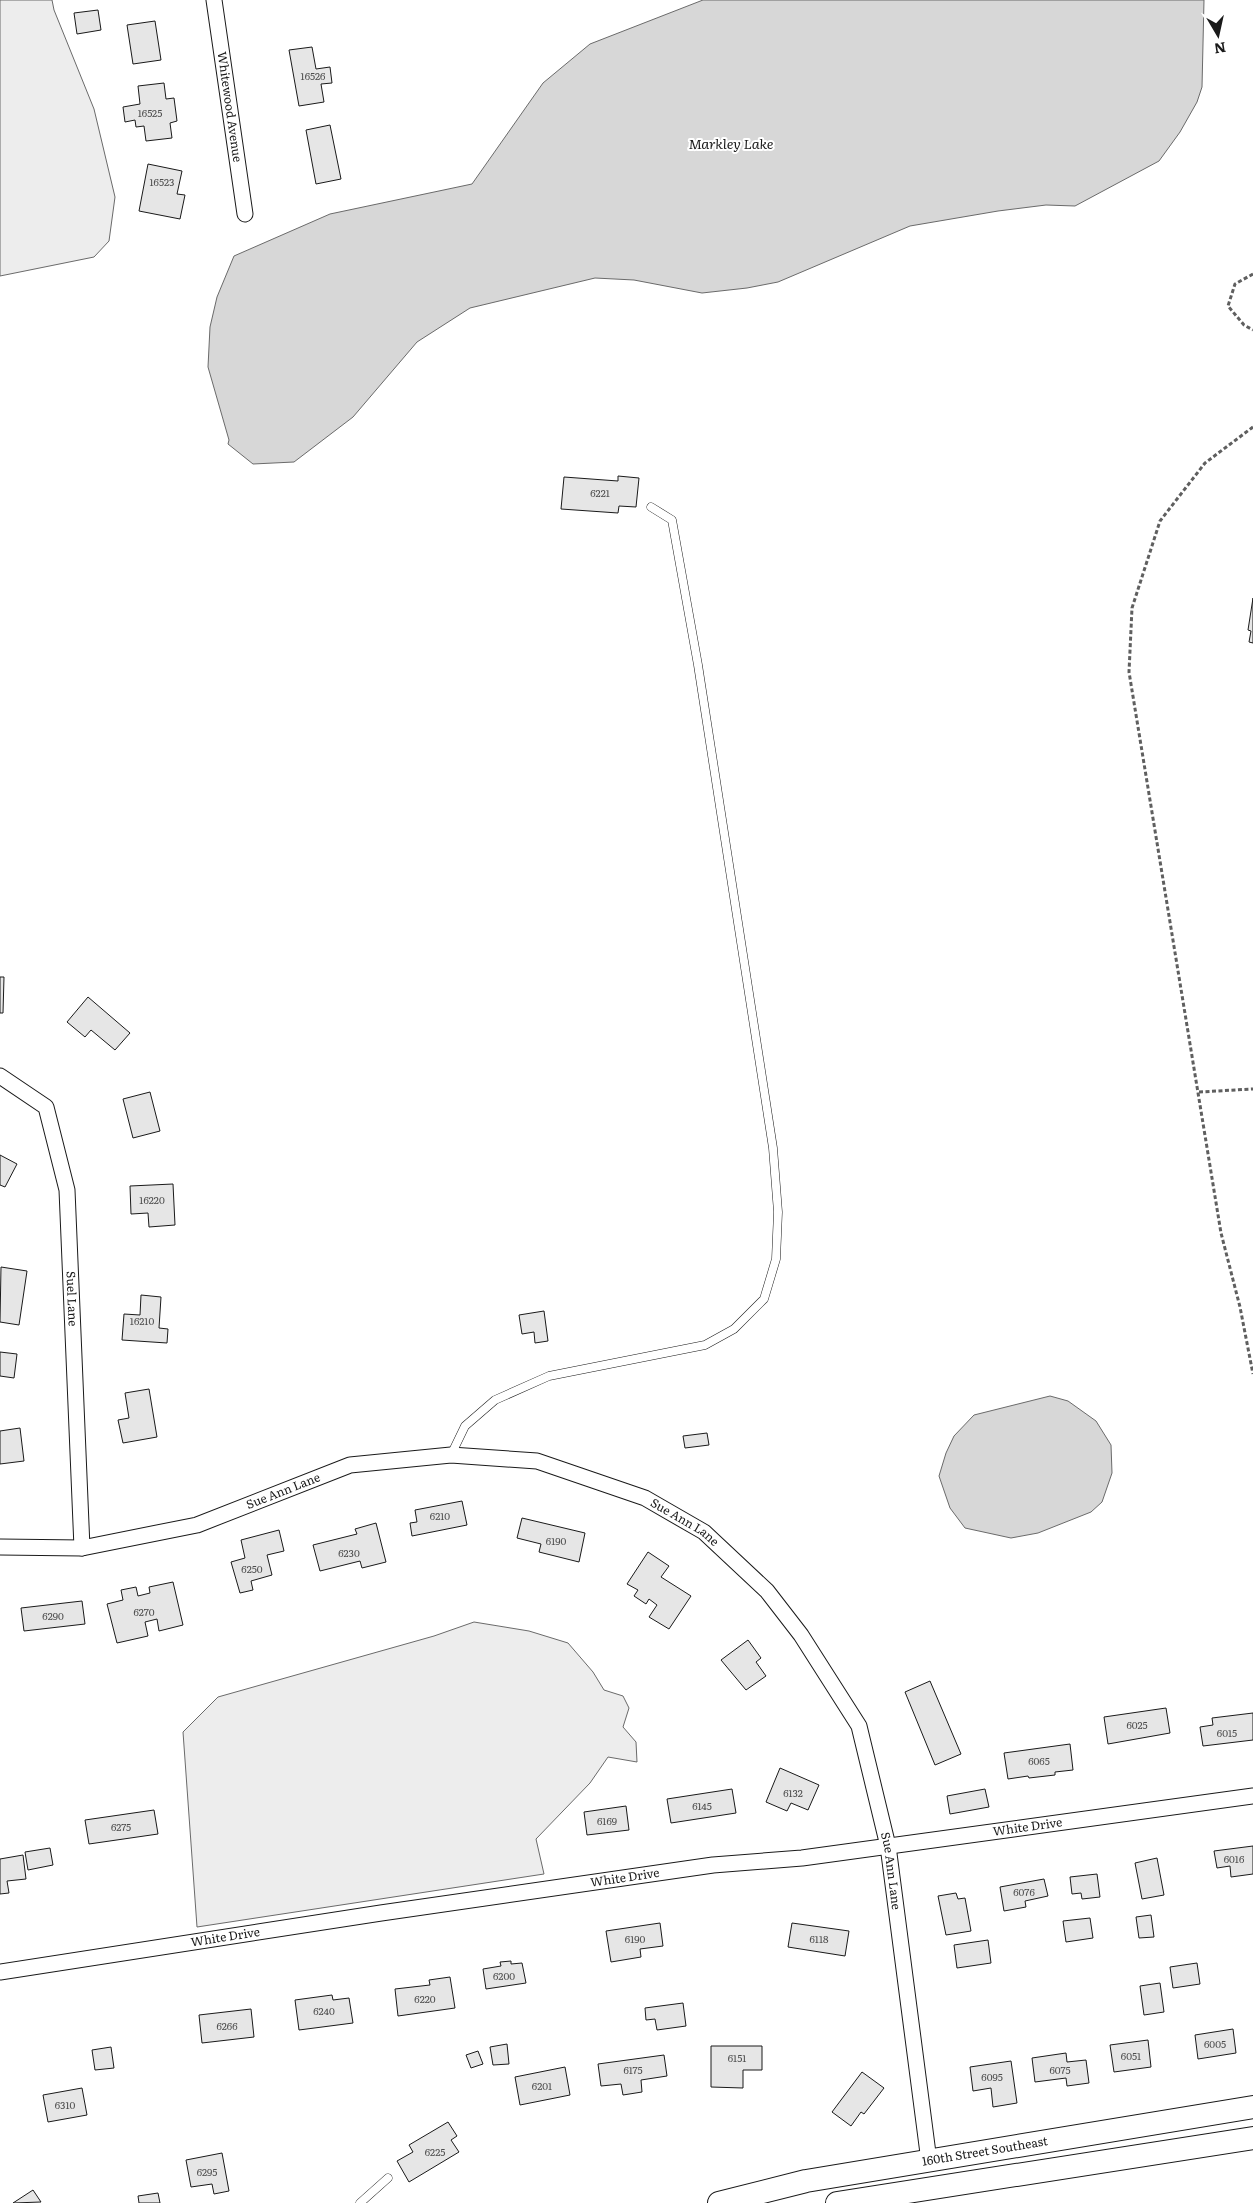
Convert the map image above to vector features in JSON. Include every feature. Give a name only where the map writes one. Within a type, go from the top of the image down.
[{"type":"street","name":"Whitewood Avenue","points":[[214,0],[245,214]]},
{"type":"street","name":"Suel Lane","points":[[0,1076],[46,1107],[66,1190],[82,1548]]},
{"type":"street","name":"Sue Ann Lane","points":[[0,1547],[82,1548],[197,1525],[350,1465],[451,1455],[537,1461],[645,1498],[704,1532],[767,1591],[801,1635],[859,1726],[888,1846],[929,2161]]},
{"type":"street","name":"White Drive","points":[[0,1972],[704,1866],[802,1858],[1253,1796]]},
{"type":"street","name":"160th Street Southeast","points":[[720,2203],[806,2181],[1251,2111]]},
{"type":"street","name":"160th Street Southeast","points":[[838,2203],[1253,2138]]},
{"type":"lane","points":[[451,1455],[465,1426],[495,1400],[549,1376],[705,1345],[734,1329],[764,1299],[776,1259],[778,1212],[773,1148],[698,665],[672,520],[651,507]]},
{"type":"lane","points":[[360,2203],[388,2178]]},
{"type":"path","points":[[1253,274],[1235,284],[1228,306],[1244,325],[1253,330]]},
{"type":"path","points":[[1253,427],[1205,463],[1160,521],[1132,608],[1129,672],[1221,1234],[1240,1307],[1253,1374]]},
{"type":"path","points":[[1199,1092],[1253,1089]]},
{"type":"shaded area","points":[[0,0],[52,0],[54,10],[94,109],[115,197],[109,241],[94,257],[0,276]]},
{"type":"shaded area","points":[[474,1622],[529,1631],[568,1643],[593,1672],[604,1690],[623,1696],[629,1708],[623,1727],[636,1742],[637,1762],[608,1757],[590,1783],[536,1839],[544,1874],[197,1927],[183,1732],[218,1697],[434,1636]]},
{"type":"water","name":"Markley Lake","points":[[703,0],[1204,0],[1202,87],[1197,102],[1180,132],[1159,161],[1075,206],[1046,205],[910,226],[778,282],[747,288],[702,293],[634,280],[595,278],[470,308],[417,342],[353,417],[294,462],[253,464],[228,444],[229,440],[208,367],[210,327],[217,297],[234,256],[330,214],[472,184],[543,83],[590,44]]},
{"type":"water","points":[[1050,1396],[1068,1401],[1096,1421],[1111,1445],[1112,1473],[1102,1502],[1091,1512],[1038,1533],[1011,1538],[965,1528],[950,1508],[939,1476],[946,1453],[954,1436],[974,1415]]},
{"type":"building","points":[[98,10],[101,30],[77,34],[74,13]]},
{"type":"building","points":[[155,21],[161,60],[133,64],[127,25]]},
{"type":"building","points":[[312,47],[316,69],[330,67],[332,83],[321,84],[324,102],[299,106],[289,50]]},
{"type":"building","points":[[164,83],[166,99],[174,98],[177,121],[170,123],[172,138],[146,141],[144,126],[136,127],[135,120],[125,122],[123,107],[140,104],[138,86]]},
{"type":"building","points":[[330,125],[341,179],[316,184],[306,130]]},
{"type":"building","points":[[148,164],[182,171],[177,194],[185,195],[180,219],[139,211]]},
{"type":"building","points":[[618,476],[639,478],[636,507],[619,506],[618,513],[561,509],[564,477],[618,481]]},
{"type":"building","points":[[1253,598],[1253,643],[1249,642],[1251,631],[1248,630]]},
{"type":"building","points":[[0,977],[4,977],[3,1013],[0,1013]]},
{"type":"building","points":[[88,997],[130,1033],[115,1050],[91,1030],[85,1037],[67,1022]]},
{"type":"building","points":[[150,1092],[160,1131],[133,1138],[123,1099]]},
{"type":"building","points":[[0,1155],[17,1164],[5,1187],[0,1185]]},
{"type":"building","points":[[173,1184],[175,1225],[149,1227],[148,1213],[131,1214],[130,1186]]},
{"type":"building","points":[[1,1267],[27,1271],[19,1325],[0,1322]]},
{"type":"building","points":[[141,1295],[161,1297],[159,1328],[168,1329],[167,1343],[122,1340],[124,1314],[140,1315]]},
{"type":"building","points":[[544,1311],[548,1341],[535,1343],[534,1332],[522,1334],[519,1315]]},
{"type":"building","points":[[0,1352],[17,1354],[14,1378],[0,1376]]},
{"type":"building","points":[[149,1389],[157,1437],[123,1443],[118,1420],[129,1418],[125,1393]]},
{"type":"building","points":[[20,1428],[24,1461],[0,1464],[0,1431]]},
{"type":"building","points":[[707,1433],[709,1445],[685,1448],[683,1436]]},
{"type":"building","points":[[462,1501],[467,1525],[412,1536],[410,1523],[417,1522],[415,1510]]},
{"type":"building","points":[[522,1518],[585,1533],[579,1562],[539,1552],[541,1544],[517,1538]]},
{"type":"building","points":[[376,1523],[386,1562],[362,1568],[360,1561],[320,1571],[313,1545],[357,1534],[355,1529]]},
{"type":"building","points":[[279,1530],[284,1551],[267,1555],[272,1575],[251,1581],[253,1590],[240,1593],[231,1562],[245,1558],[241,1540]]},
{"type":"building","points":[[648,1552],[669,1566],[661,1577],[691,1596],[669,1629],[649,1617],[657,1605],[649,1599],[646,1604],[634,1596],[638,1590],[627,1584]]},
{"type":"building","points":[[173,1582],[183,1625],[159,1631],[157,1619],[145,1622],[148,1636],[117,1643],[107,1604],[123,1600],[121,1590],[136,1587],[138,1596],[150,1593],[149,1587]]},
{"type":"building","points":[[82,1601],[85,1624],[24,1631],[21,1608]]},
{"type":"building","points":[[748,1640],[761,1658],[756,1662],[766,1676],[746,1690],[721,1660]]},
{"type":"building","points":[[930,1681],[961,1754],[935,1765],[905,1692]]},
{"type":"building","points":[[1166,1708],[1170,1733],[1108,1744],[1104,1717]]},
{"type":"building","points":[[1253,1713],[1253,1740],[1203,1746],[1200,1727],[1213,1725],[1212,1718]]},
{"type":"building","points":[[1070,1744],[1073,1770],[1055,1772],[1055,1775],[1008,1779],[1004,1753]]},
{"type":"building","points":[[780,1768],[819,1785],[808,1810],[791,1803],[787,1811],[766,1802]]},
{"type":"building","points":[[732,1789],[736,1813],[671,1823],[667,1799]]},
{"type":"building","points":[[985,1789],[989,1807],[950,1814],[947,1796]]},
{"type":"building","points":[[626,1806],[629,1830],[587,1835],[584,1812]]},
{"type":"building","points":[[154,1810],[158,1834],[89,1844],[85,1820]]},
{"type":"building","points":[[1253,1846],[1253,1874],[1231,1877],[1230,1866],[1217,1868],[1214,1851]]},
{"type":"building","points":[[50,1848],[53,1865],[28,1870],[25,1852]]},
{"type":"building","points":[[23,1855],[26,1879],[7,1881],[9,1893],[0,1894],[0,1859]]},
{"type":"building","points":[[1157,1858],[1164,1895],[1142,1899],[1135,1863]]},
{"type":"building","points":[[1097,1874],[1100,1897],[1082,1899],[1081,1893],[1072,1894],[1070,1877]]},
{"type":"building","points":[[1044,1879],[1048,1896],[1025,1901],[1026,1907],[1004,1911],[1000,1887]]},
{"type":"building","points":[[956,1893],[958,1899],[965,1898],[971,1931],[946,1935],[938,1896]]},
{"type":"building","points":[[1151,1915],[1154,1937],[1139,1938],[1136,1917]]},
{"type":"building","points":[[1090,1918],[1093,1938],[1066,1942],[1063,1921]]},
{"type":"building","points":[[660,1923],[663,1946],[640,1949],[641,1957],[611,1962],[606,1931]]},
{"type":"building","points":[[792,1923],[849,1931],[845,1956],[788,1947]]},
{"type":"building","points":[[988,1940],[991,1963],[957,1968],[954,1945]]},
{"type":"building","points":[[511,1961],[511,1964],[522,1963],[526,1983],[486,1989],[483,1969],[501,1966],[500,1962]]},
{"type":"building","points":[[1197,1963],[1200,1984],[1173,1988],[1170,1967]]},
{"type":"building","points":[[450,1977],[455,2008],[398,2016],[395,1989],[430,1985],[429,1980]]},
{"type":"building","points":[[1160,1983],[1164,2012],[1144,2015],[1140,1986]]},
{"type":"building","points":[[332,1995],[333,2000],[349,1998],[353,2023],[299,2030],[295,2000]]},
{"type":"building","points":[[683,2003],[686,2026],[657,2030],[655,2019],[646,2020],[645,2008]]},
{"type":"building","points":[[251,2009],[254,2037],[202,2043],[199,2015]]},
{"type":"building","points":[[1233,2029],[1236,2053],[1198,2059],[1195,2035]]},
{"type":"building","points":[[1148,2040],[1151,2067],[1114,2072],[1110,2045]]},
{"type":"building","points":[[507,2044],[509,2064],[493,2065],[490,2047]]},
{"type":"building","points":[[711,2046],[762,2046],[762,2070],[743,2070],[743,2088],[711,2087]]},
{"type":"building","points":[[111,2047],[114,2068],[95,2070],[92,2050]]},
{"type":"building","points":[[478,2051],[483,2064],[471,2068],[466,2055]]},
{"type":"building","points":[[1066,2053],[1067,2062],[1086,2060],[1089,2083],[1067,2086],[1066,2078],[1035,2082],[1032,2058]]},
{"type":"building","points":[[664,2055],[667,2076],[641,2080],[642,2092],[623,2095],[621,2084],[601,2086],[598,2064]]},
{"type":"building","points":[[1011,2061],[1017,2103],[993,2107],[991,2088],[973,2091],[970,2067]]},
{"type":"building","points":[[565,2067],[570,2095],[520,2105],[515,2077]]},
{"type":"building","points":[[862,2072],[884,2088],[864,2114],[861,2112],[851,2126],[832,2112]]},
{"type":"building","points":[[82,2088],[87,2115],[48,2122],[43,2095]]},
{"type":"building","points":[[448,2122],[457,2136],[451,2140],[459,2152],[409,2182],[397,2161],[413,2152],[409,2145]]},
{"type":"building","points":[[222,2153],[229,2191],[214,2194],[212,2184],[191,2187],[186,2160]]},
{"type":"building","points":[[33,2190],[41,2202],[13,2203]]},
{"type":"building","points":[[158,2193],[160,2203],[139,2203],[138,2196]]}]
